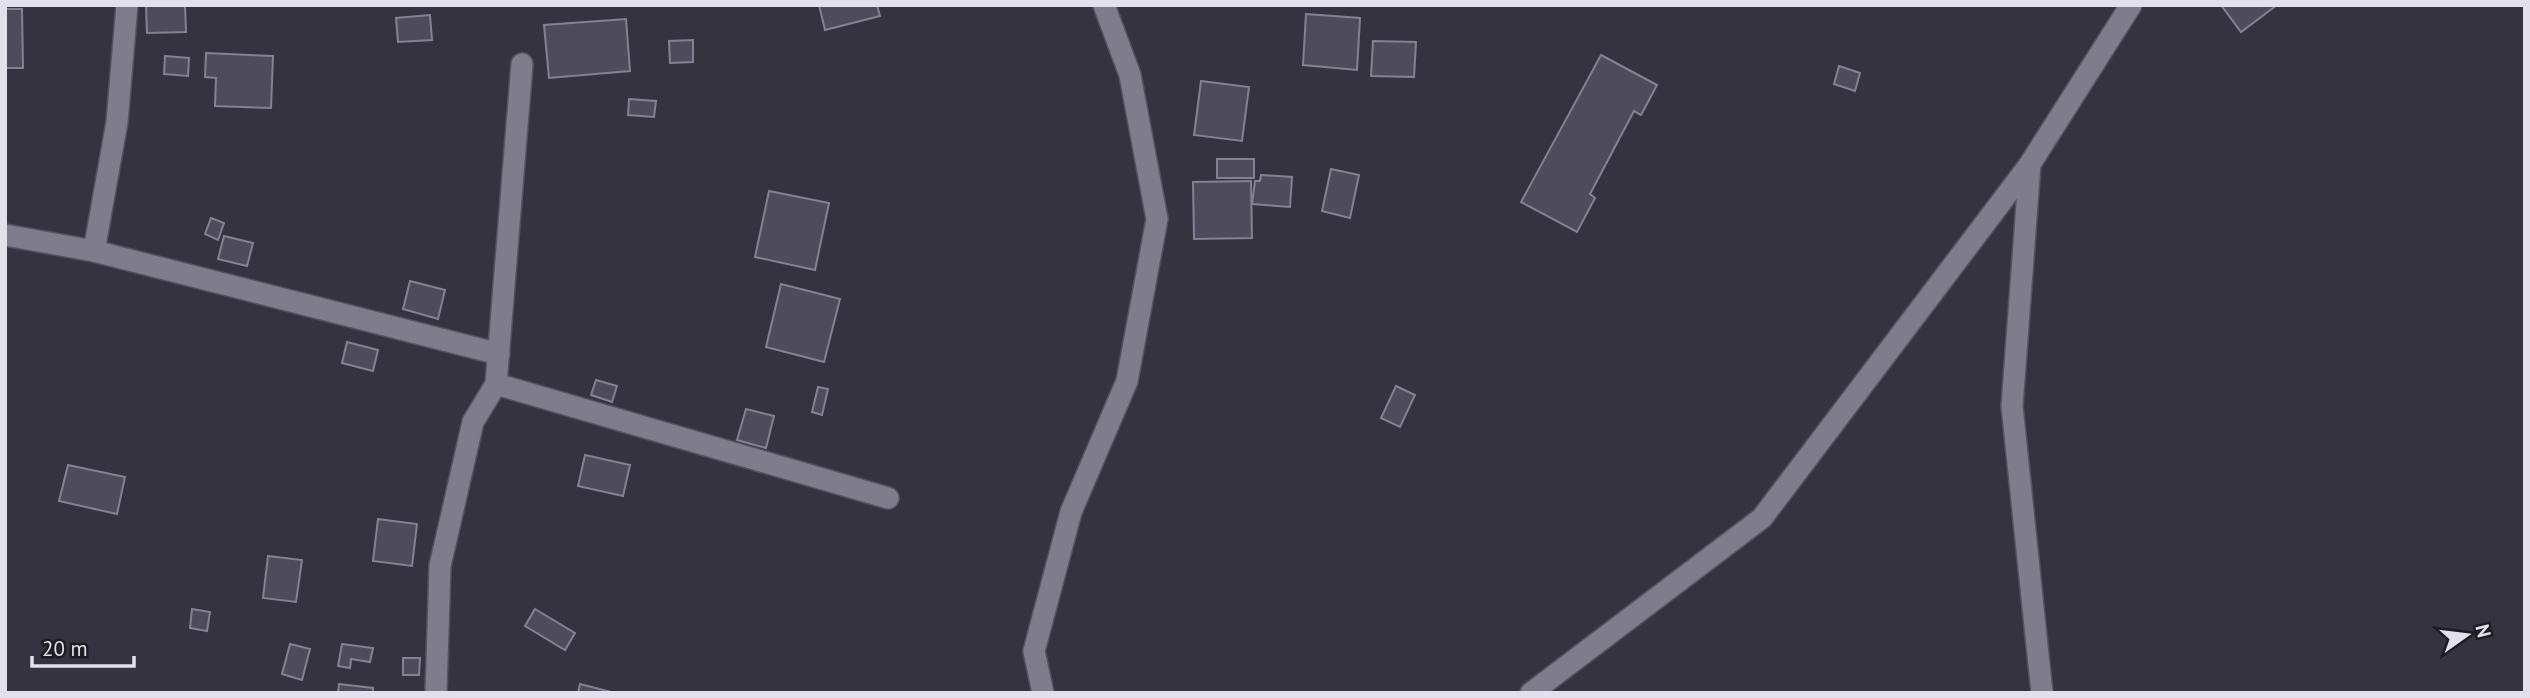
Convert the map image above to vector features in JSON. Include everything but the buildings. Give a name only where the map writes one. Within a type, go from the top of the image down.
[{"type":"street","points":[[94,251],[117,121],[127,5]]},
{"type":"street","points":[[1042,693],[1034,651],[1071,512],[1127,381],[1157,219],[1130,75],[1104,5]]},
{"type":"street","points":[[1531,693],[1762,518],[2030,164],[2131,5]]},
{"type":"street","points":[[436,693],[440,566],[473,422],[496,384],[522,64]]},
{"type":"street","points":[[2030,164],[2012,406],[2042,693]]},
{"type":"street","points":[[5,235],[94,251],[499,354]]},
{"type":"street","points":[[496,384],[888,498]]}]
